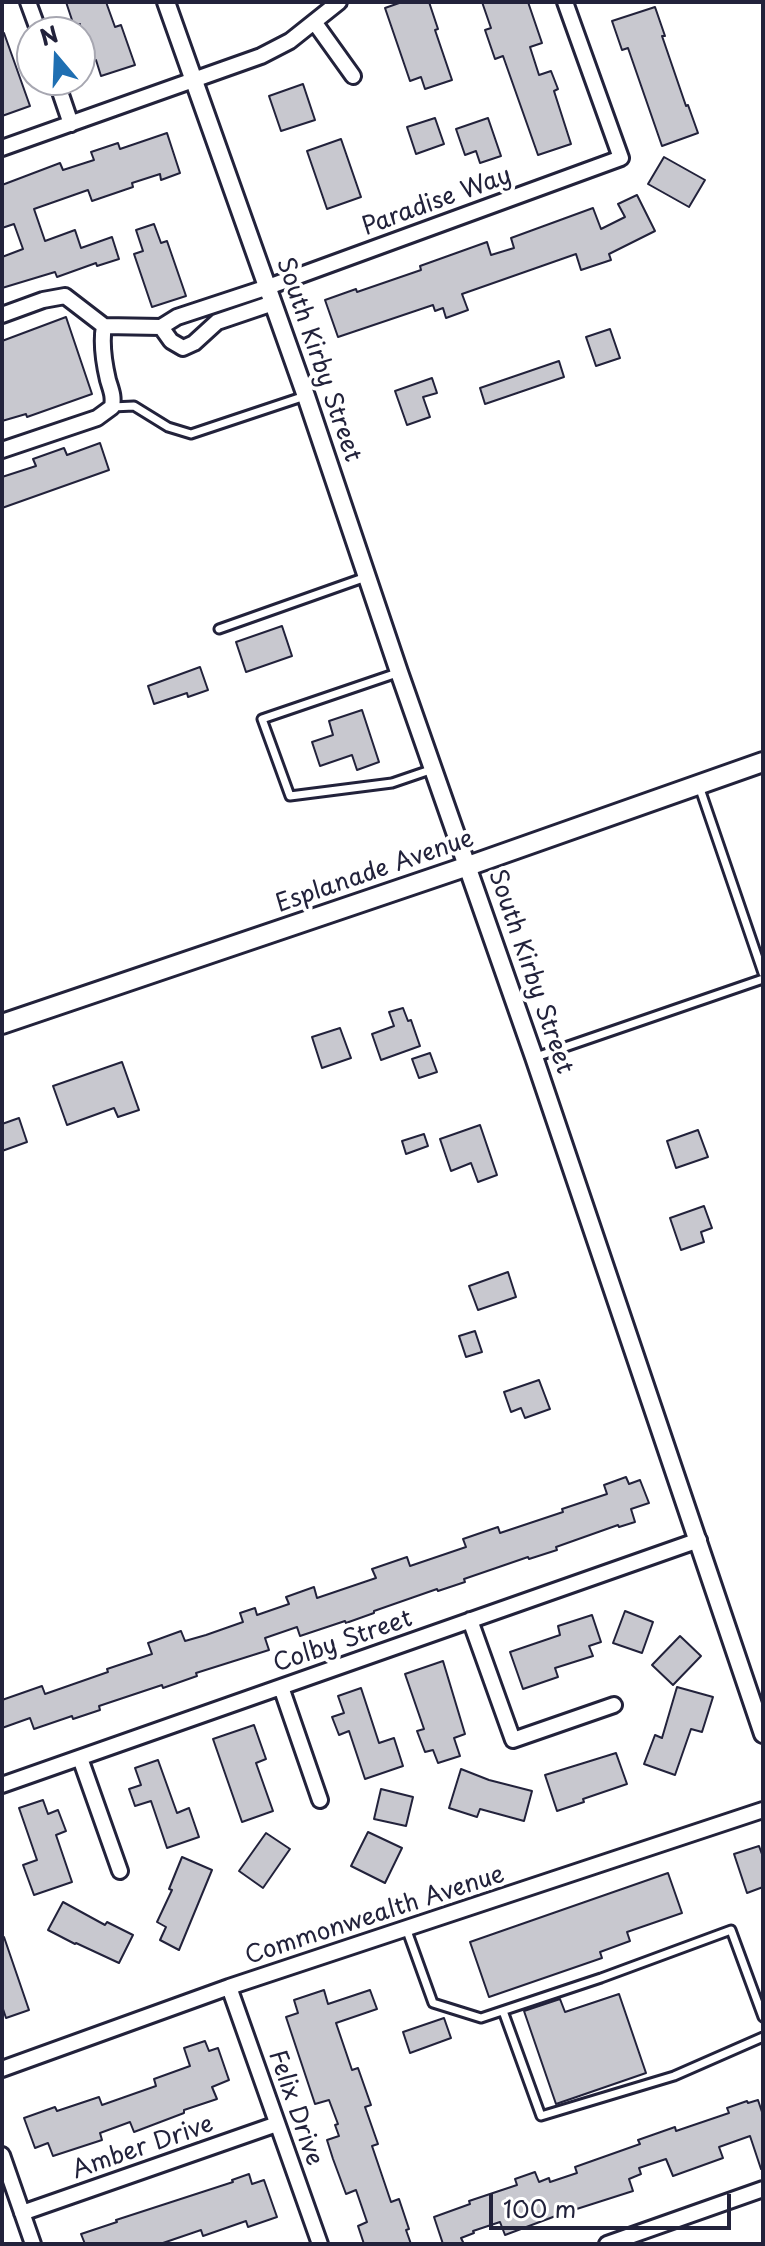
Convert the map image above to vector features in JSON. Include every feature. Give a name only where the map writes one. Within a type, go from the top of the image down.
[{"type":"main road","name":"Esplanade Avenue","points":[[2,1024],[763,762]]},
{"type":"street","name":"South Kirby Street","points":[[166,2],[306,396],[534,1057],[763,1734]]},
{"type":"street","points":[[2,148],[261,56],[290,41],[339,2]]},
{"type":"street","name":"Paradise Way","points":[[270,295],[621,158],[565,2]]},
{"type":"street","points":[[315,23],[353,76]]},
{"type":"street","points":[[61,96],[71,124]]},
{"type":"street","points":[[2,315],[43,300],[65,296],[104,326],[161,327],[177,317],[270,295]]},
{"type":"street","points":[[161,327],[171,341],[183,348],[194,343],[217,322],[270,295]]},
{"type":"street","points":[[2,450],[97,418],[112,407],[114,397],[107,377],[102,337],[104,326]]},
{"type":"street","name":"Colby Street","points":[[2,1785],[699,1540]]},
{"type":"street","points":[[470,1620],[513,1740],[614,1705]]},
{"type":"street","points":[[281,1687],[320,1800]]},
{"type":"street","points":[[80,1758],[120,1871]]},
{"type":"street","name":"Commonwealth Avenue","points":[[2,2069],[229,1987],[763,1810]]},
{"type":"street","name":"Felix Drive","points":[[229,1987],[320,2244]]},
{"type":"street","name":"Amber Drive","points":[[22,2213],[277,2124]]},
{"type":"street","points":[[2,2155],[33,2244]]},
{"type":"street","points":[[607,2244],[763,2189]]},
{"type":"lane","points":[[112,407],[134,406],[168,427],[191,434],[306,396]]},
{"type":"lane","points":[[219,629],[366,577]]},
{"type":"lane","points":[[399,672],[262,719],[290,796],[392,783],[433,769]]},
{"type":"lane","points":[[534,1057],[763,976],[698,785]]},
{"type":"lane","points":[[406,1928],[433,2003],[481,2018],[731,1930],[763,2017]]},
{"type":"lane","points":[[503,2011],[541,2116],[674,2076],[763,2037]]},
{"type":"building","points":[[66,2],[106,2],[115,27],[121,25],[135,65],[101,76],[96,60],[96,16],[71,16]]},
{"type":"building","points":[[402,2],[429,2],[452,80],[425,89],[421,77],[410,81],[385,8]]},
{"type":"building","points":[[482,2],[528,2],[542,43],[530,47],[539,75],[551,71],[571,144],[538,155],[503,56],[495,59],[485,30],[491,28]]},
{"type":"building","points":[[655,7],[665,36],[662,36],[698,133],[662,146],[628,48],[622,50],[612,21]]},
{"type":"building","points":[[2,34],[16,67],[16,96],[26,96],[30,106],[2,116]]},
{"type":"building","points":[[303,84],[315,120],[281,131],[269,96]]},
{"type":"building","points":[[435,118],[444,144],[416,154],[407,127]]},
{"type":"building","points":[[488,118],[501,156],[480,163],[476,151],[465,155],[456,129]]},
{"type":"building","points":[[167,133],[180,173],[161,180],[160,174],[92,201],[88,190],[34,209],[45,241],[75,230],[81,248],[112,237],[119,259],[97,266],[96,263],[57,277],[55,272],[2,288],[2,257],[23,249],[14,224],[2,228],[2,185],[60,163],[63,170],[94,160],[91,152],[118,143],[120,149]]},
{"type":"building","points":[[341,139],[361,197],[327,209],[307,151]]},
{"type":"building","points":[[664,157],[705,180],[689,207],[648,184]]},
{"type":"building","points":[[637,195],[655,231],[609,254],[611,260],[581,270],[576,254],[462,294],[468,310],[446,318],[443,308],[435,311],[433,305],[338,337],[325,300],[421,270],[420,266],[487,242],[491,255],[514,248],[511,238],[593,208],[601,229],[625,217],[618,204]]},
{"type":"building","points":[[154,224],[161,243],[167,241],[186,296],[152,307],[134,254],[143,251],[136,230]]},
{"type":"building","points":[[66,317],[92,394],[27,417],[26,414],[2,421],[2,341]]},
{"type":"building","points":[[610,329],[620,358],[596,366],[586,337]]},
{"type":"building","points":[[559,361],[564,377],[485,404],[480,388]]},
{"type":"building","points":[[432,378],[437,393],[423,397],[430,417],[407,425],[395,391]]},
{"type":"building","points":[[100,443],[109,470],[2,508],[2,477],[36,466],[33,459],[64,448],[67,455]]},
{"type":"building","points":[[282,626],[292,656],[246,672],[236,642]]},
{"type":"building","points":[[200,667],[208,690],[154,704],[148,686]]},
{"type":"building","points":[[362,710],[379,762],[357,770],[352,755],[320,766],[312,742],[333,735],[329,721]]},
{"type":"building","points":[[403,1008],[408,1021],[411,1020],[420,1046],[381,1060],[372,1034],[394,1026],[389,1012]]},
{"type":"building","points":[[340,1028],[351,1058],[322,1068],[312,1037]]},
{"type":"building","points":[[430,1053],[437,1072],[419,1078],[412,1059]]},
{"type":"building","points":[[122,1062],[139,1110],[118,1117],[114,1108],[67,1125],[53,1086]]},
{"type":"building","points":[[19,1118],[27,1142],[2,1151],[2,1124]]},
{"type":"building","points":[[480,1125],[497,1175],[478,1182],[471,1163],[451,1171],[440,1139]]},
{"type":"building","points":[[698,1130],[708,1157],[676,1168],[667,1141]]},
{"type":"building","points":[[424,1134],[428,1146],[406,1154],[402,1141]]},
{"type":"building","points":[[704,1206],[712,1228],[701,1232],[704,1242],[681,1250],[670,1218]]},
{"type":"building","points":[[508,1272],[516,1297],[478,1310],[469,1286]]},
{"type":"building","points":[[475,1331],[482,1352],[466,1357],[459,1336]]},
{"type":"building","points":[[539,1380],[550,1409],[525,1418],[521,1408],[511,1412],[504,1392]]},
{"type":"building","points":[[626,1477],[629,1484],[640,1480],[649,1503],[631,1509],[635,1522],[618,1525],[556,1547],[557,1550],[464,1579],[465,1582],[437,1589],[346,1623],[300,1636],[297,1627],[265,1638],[269,1650],[196,1673],[197,1676],[163,1688],[162,1685],[99,1706],[100,1710],[73,1719],[72,1716],[34,1729],[30,1718],[2,1728],[2,1700],[42,1686],[45,1694],[108,1672],[107,1669],[152,1654],[148,1643],[181,1631],[185,1641],[206,1635],[243,1622],[240,1613],[255,1608],[257,1615],[289,1604],[286,1597],[314,1587],[317,1598],[376,1578],[372,1569],[407,1557],[410,1566],[466,1547],[463,1539],[498,1527],[500,1533],[563,1512],[562,1509],[607,1494],[604,1485]]},
{"type":"building","points":[[625,1611],[653,1622],[642,1653],[613,1643]]},
{"type":"building","points":[[592,1615],[601,1642],[589,1646],[593,1656],[555,1668],[558,1677],[523,1689],[510,1652],[560,1635],[558,1626]]},
{"type":"building","points":[[680,1636],[701,1656],[673,1685],[652,1665]]},
{"type":"building","points":[[443,1661],[465,1734],[454,1738],[460,1756],[438,1763],[433,1750],[425,1752],[417,1731],[424,1729],[405,1674]]},
{"type":"building","points":[[677,1687],[713,1697],[702,1732],[691,1729],[675,1775],[644,1764],[655,1735],[662,1738]]},
{"type":"building","points":[[361,1688],[379,1743],[394,1738],[403,1766],[365,1779],[349,1731],[339,1735],[332,1717],[344,1713],[338,1696]]},
{"type":"building","points":[[254,1725],[266,1759],[256,1763],[273,1811],[242,1822],[213,1739]]},
{"type":"building","points":[[616,1753],[627,1784],[557,1811],[545,1775]]},
{"type":"building","points":[[158,1760],[177,1813],[189,1808],[199,1837],[167,1848],[151,1801],[135,1806],[129,1789],[141,1785],[135,1768]]},
{"type":"building","points":[[461,1769],[532,1791],[524,1821],[480,1809],[477,1817],[449,1808]]},
{"type":"building","points":[[381,1789],[413,1797],[406,1826],[374,1819]]},
{"type":"building","points":[[43,1800],[48,1814],[58,1810],[66,1831],[56,1835],[72,1882],[34,1895],[23,1865],[37,1860],[19,1808]]},
{"type":"building","points":[[368,1832],[402,1848],[385,1883],[351,1866]]},
{"type":"building","points":[[266,1833],[290,1849],[263,1888],[239,1871]]},
{"type":"building","points":[[759,1846],[763,1857],[763,1887],[747,1893],[734,1854]]},
{"type":"building","points":[[182,1857],[212,1870],[179,1950],[160,1940],[166,1927],[157,1922],[172,1890],[169,1889]]},
{"type":"building","points":[[668,1873],[682,1913],[627,1932],[630,1941],[600,1952],[602,1958],[489,1997],[470,1942]]},
{"type":"building","points":[[63,1902],[105,1925],[107,1922],[133,1935],[119,1963],[48,1930]]},
{"type":"building","points":[[2,1937],[29,2010],[6,2018],[2,2006]]},
{"type":"building","points":[[324,1990],[328,2004],[370,1990],[377,2009],[336,2023],[352,2070],[358,2068],[371,2105],[365,2107],[378,2144],[372,2146],[391,2202],[399,2199],[411,2244],[364,2244],[358,2226],[367,2222],[356,2190],[346,2194],[333,2159],[327,2140],[339,2136],[335,2125],[338,2124],[329,2100],[315,2104],[286,2017],[298,2013],[294,2000]]},
{"type":"building","points":[[619,1994],[646,2073],[556,2104],[524,2011],[560,1999],[565,2012]]},
{"type":"building","points":[[444,2018],[451,2038],[410,2053],[403,2032]]},
{"type":"building","points":[[205,2041],[209,2051],[218,2048],[229,2080],[212,2087],[217,2099],[134,2132],[130,2122],[100,2133],[102,2140],[53,2156],[48,2143],[35,2148],[24,2118],[99,2097],[102,2105],[156,2086],[154,2079],[190,2066],[184,2048]]},
{"type":"building","points":[[758,2100],[763,2115],[761,2169],[750,2136],[719,2147],[723,2158],[673,2176],[666,2159],[639,2168],[641,2174],[629,2179],[633,2191],[505,2235],[500,2222],[461,2238],[464,2244],[443,2244],[434,2217],[517,2185],[515,2179],[535,2172],[539,2182],[549,2178],[550,2182],[577,2173],[575,2167],[640,2144],[638,2140],[675,2127],[676,2131],[729,2113],[727,2108]]},
{"type":"building","points":[[249,2174],[252,2184],[264,2180],[277,2217],[248,2227],[246,2221],[203,2236],[201,2230],[160,2244],[85,2244],[81,2234],[233,2182]]}]
